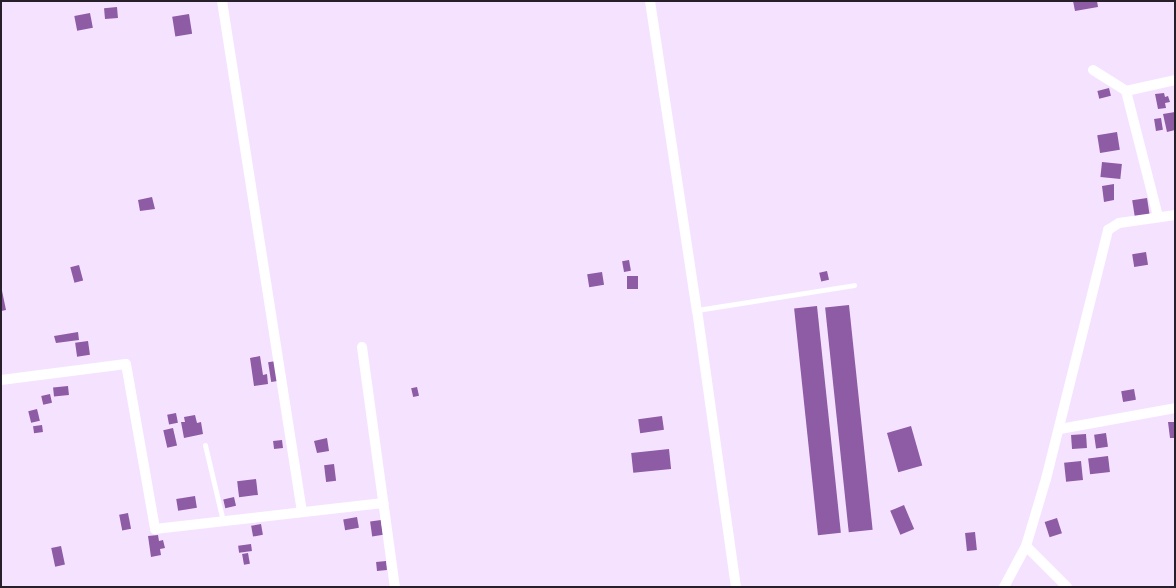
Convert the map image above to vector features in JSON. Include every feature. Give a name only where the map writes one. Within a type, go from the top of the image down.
[{"type":"street","points":[[222,1],[302,512]]},
{"type":"street","points":[[650,1],[697,310],[736,587]]},
{"type":"street","points":[[1093,70],[1126,91],[1158,216]]},
{"type":"street","points":[[1126,91],[1175,80]]},
{"type":"street","points":[[1004,587],[1026,546],[1060,428],[1108,230],[1119,223],[1175,215]]},
{"type":"street","points":[[362,347],[395,587]]},
{"type":"street","points":[[1,380],[126,364],[155,529],[384,503]]},
{"type":"street","points":[[1060,428],[1175,408]]},
{"type":"street","points":[[1026,546],[1067,587]]},
{"type":"lane","points":[[697,310],[854,285]]},
{"type":"lane","points":[[205,445],[223,521]]},
{"type":"building","points":[[1073,1],[1097,1],[1098,7],[1075,11]]},
{"type":"building","points":[[117,7],[118,18],[105,19],[104,8]]},
{"type":"building","points":[[90,13],[93,28],[77,31],[74,16]]},
{"type":"building","points":[[189,14],[192,34],[175,36],[172,17]]},
{"type":"building","points":[[1109,88],[1111,96],[1099,99],[1097,91]]},
{"type":"building","points":[[1164,93],[1165,97],[1168,96],[1170,102],[1165,103],[1166,108],[1158,109],[1155,94]]},
{"type":"building","points":[[1175,112],[1175,130],[1167,132],[1163,114]]},
{"type":"building","points":[[1161,118],[1163,130],[1156,131],[1154,119]]},
{"type":"building","points":[[1117,132],[1120,150],[1100,153],[1097,135]]},
{"type":"building","points":[[1102,162],[1122,164],[1120,179],[1100,177]]},
{"type":"building","points":[[1114,184],[1114,200],[1104,202],[1102,186]]},
{"type":"building","points":[[152,197],[155,209],[140,211],[138,200]]},
{"type":"building","points":[[1147,198],[1150,216],[1135,218],[1132,200]]},
{"type":"building","points":[[1146,252],[1148,265],[1134,267],[1132,254]]},
{"type":"building","points":[[629,260],[631,271],[624,272],[622,261]]},
{"type":"building","points":[[79,265],[83,280],[74,283],[70,267]]},
{"type":"building","points":[[827,271],[829,280],[821,282],[819,273]]},
{"type":"building","points":[[602,272],[604,285],[589,287],[587,274]]},
{"type":"building","points":[[627,276],[638,276],[638,289],[627,289]]},
{"type":"building","points":[[1,286],[6,310],[1,311]]},
{"type":"building","points":[[849,305],[873,530],[849,532],[825,308]]},
{"type":"building","points":[[817,306],[841,533],[818,535],[794,308]]},
{"type":"building","points":[[78,332],[79,340],[56,343],[54,336]]},
{"type":"building","points":[[88,341],[90,355],[77,357],[75,343]]},
{"type":"building","points":[[260,356],[263,375],[267,374],[268,384],[254,386],[250,358]]},
{"type":"building","points":[[276,361],[279,381],[271,382],[268,362]]},
{"type":"building","points":[[68,386],[69,395],[54,397],[53,388]]},
{"type":"building","points":[[417,387],[419,396],[413,397],[411,388]]},
{"type":"building","points":[[1134,389],[1136,400],[1123,402],[1121,391]]},
{"type":"building","points":[[50,394],[52,403],[43,405],[41,396]]},
{"type":"building","points":[[37,409],[40,421],[31,423],[28,411]]},
{"type":"building","points":[[176,413],[178,423],[169,425],[167,415]]},
{"type":"building","points":[[195,415],[197,423],[201,422],[203,434],[184,438],[181,422],[185,422],[184,417]]},
{"type":"building","points":[[662,416],[664,430],[640,433],[638,419]]},
{"type":"building","points":[[1168,422],[1175,422],[1175,438],[1170,438]]},
{"type":"building","points":[[42,425],[43,432],[34,433],[33,426]]},
{"type":"building","points":[[911,426],[922,465],[898,472],[887,433]]},
{"type":"building","points":[[173,428],[177,446],[167,448],[163,430]]},
{"type":"building","points":[[1106,433],[1108,447],[1096,449],[1094,435]]},
{"type":"building","points":[[1086,434],[1087,448],[1072,449],[1071,435]]},
{"type":"building","points":[[327,438],[329,451],[317,453],[314,441]]},
{"type":"building","points":[[282,440],[283,448],[274,449],[273,441]]},
{"type":"building","points":[[669,449],[671,469],[633,473],[631,453]]},
{"type":"building","points":[[1108,456],[1110,472],[1090,474],[1088,458]]},
{"type":"building","points":[[1081,461],[1083,480],[1066,482],[1064,463]]},
{"type":"building","points":[[334,464],[336,481],[326,482],[324,465]]},
{"type":"building","points":[[256,479],[258,495],[239,497],[237,481]]},
{"type":"building","points":[[195,496],[197,508],[178,511],[176,499]]},
{"type":"building","points":[[234,497],[236,506],[225,508],[223,499]]},
{"type":"building","points":[[904,505],[914,529],[900,535],[890,511]]},
{"type":"building","points":[[128,513],[131,529],[122,530],[119,515]]},
{"type":"building","points":[[357,517],[359,528],[345,530],[343,519]]},
{"type":"building","points":[[1057,518],[1062,533],[1050,537],[1045,522]]},
{"type":"building","points":[[381,520],[383,535],[372,536],[370,522]]},
{"type":"building","points":[[261,524],[263,535],[253,537],[251,526]]},
{"type":"building","points":[[975,532],[977,550],[967,551],[965,533]]},
{"type":"building","points":[[158,535],[159,541],[163,540],[165,548],[160,549],[161,555],[151,557],[148,536]]},
{"type":"building","points":[[251,544],[252,551],[239,553],[238,546]]},
{"type":"building","points":[[61,546],[65,565],[55,567],[51,548]]},
{"type":"building","points":[[248,553],[250,564],[244,565],[242,554]]},
{"type":"building","points":[[386,561],[387,570],[377,571],[376,562]]}]
